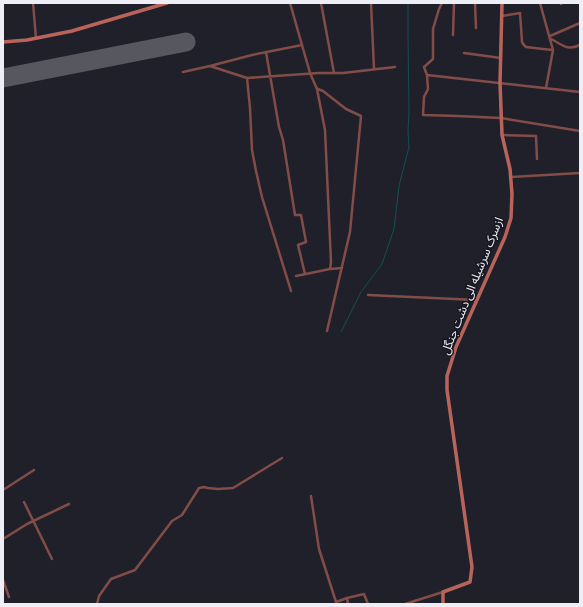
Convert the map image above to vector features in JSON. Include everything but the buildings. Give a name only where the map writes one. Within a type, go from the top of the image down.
[{"type":"street","points":[[33,3],[36,38]]},
{"type":"street","points":[[3,42],[27,40],[72,31],[167,3]]},
{"type":"street","points":[[290,3],[310,73],[317,89],[325,130],[331,262],[330,268]]},
{"type":"street","points":[[322,3],[334,73]]},
{"type":"street","points":[[371,3],[374,70]]},
{"type":"street","points":[[442,3],[434,30],[434,60],[424,67],[427,75],[428,89],[424,97],[423,115],[501,118],[580,130]]},
{"type":"street","points":[[453,35],[454,3]]},
{"type":"street","points":[[475,3],[476,28]]},
{"type":"street","name":"ازسرک سرشیله الی دشت جنگل","points":[[443,592],[470,582],[472,567],[447,390],[447,376],[456,347],[505,237],[511,218],[512,200],[510,168],[502,135],[501,118],[500,83],[502,3]]},
{"type":"street","points":[[540,3],[553,50],[546,88]]},
{"type":"street","points":[[502,16],[519,12],[522,42],[525,46],[553,50]]},
{"type":"street","points":[[550,38],[580,23]]},
{"type":"street","points":[[550,38],[568,48],[580,45]]},
{"type":"street","points":[[183,72],[252,55],[302,45]]},
{"type":"street","points":[[266,52],[279,127],[283,140],[295,215],[301,215],[306,242],[298,245],[305,274]]},
{"type":"street","points":[[464,53],[501,58]]},
{"type":"street","points":[[210,66],[247,78],[310,73],[334,73],[395,67]]},
{"type":"street","points":[[427,75],[580,92]]},
{"type":"street","points":[[247,78],[252,150],[256,171],[262,197],[291,291]]},
{"type":"street","points":[[317,89],[323,91],[346,109],[361,116],[350,232],[327,330]]},
{"type":"street","points":[[502,135],[536,136],[537,159]]},
{"type":"street","points":[[510,177],[580,173]]},
{"type":"street","points":[[296,276],[330,268],[342,268]]},
{"type":"street","points":[[368,295],[476,300]]},
{"type":"street","points":[[97,604],[99,596],[111,579],[134,570],[172,521],[182,515],[199,488],[233,488],[282,458]]},
{"type":"street","points":[[3,490],[34,470]]},
{"type":"street","points":[[311,496],[319,549],[336,602],[364,594],[368,604]]},
{"type":"street","points":[[24,502],[52,559]]},
{"type":"street","points":[[3,539],[27,524],[69,504]]},
{"type":"street","points":[[3,580],[9,597]]},
{"type":"street","points":[[405,604],[443,592],[443,604]]},
{"type":"street","points":[[347,598],[348,604]]},
{"type":"waterway","points":[[341,332],[361,292],[382,264],[394,229],[399,186],[409,147],[408,3]]},
{"type":"runway","points":[[3,78],[186,42]]}]
